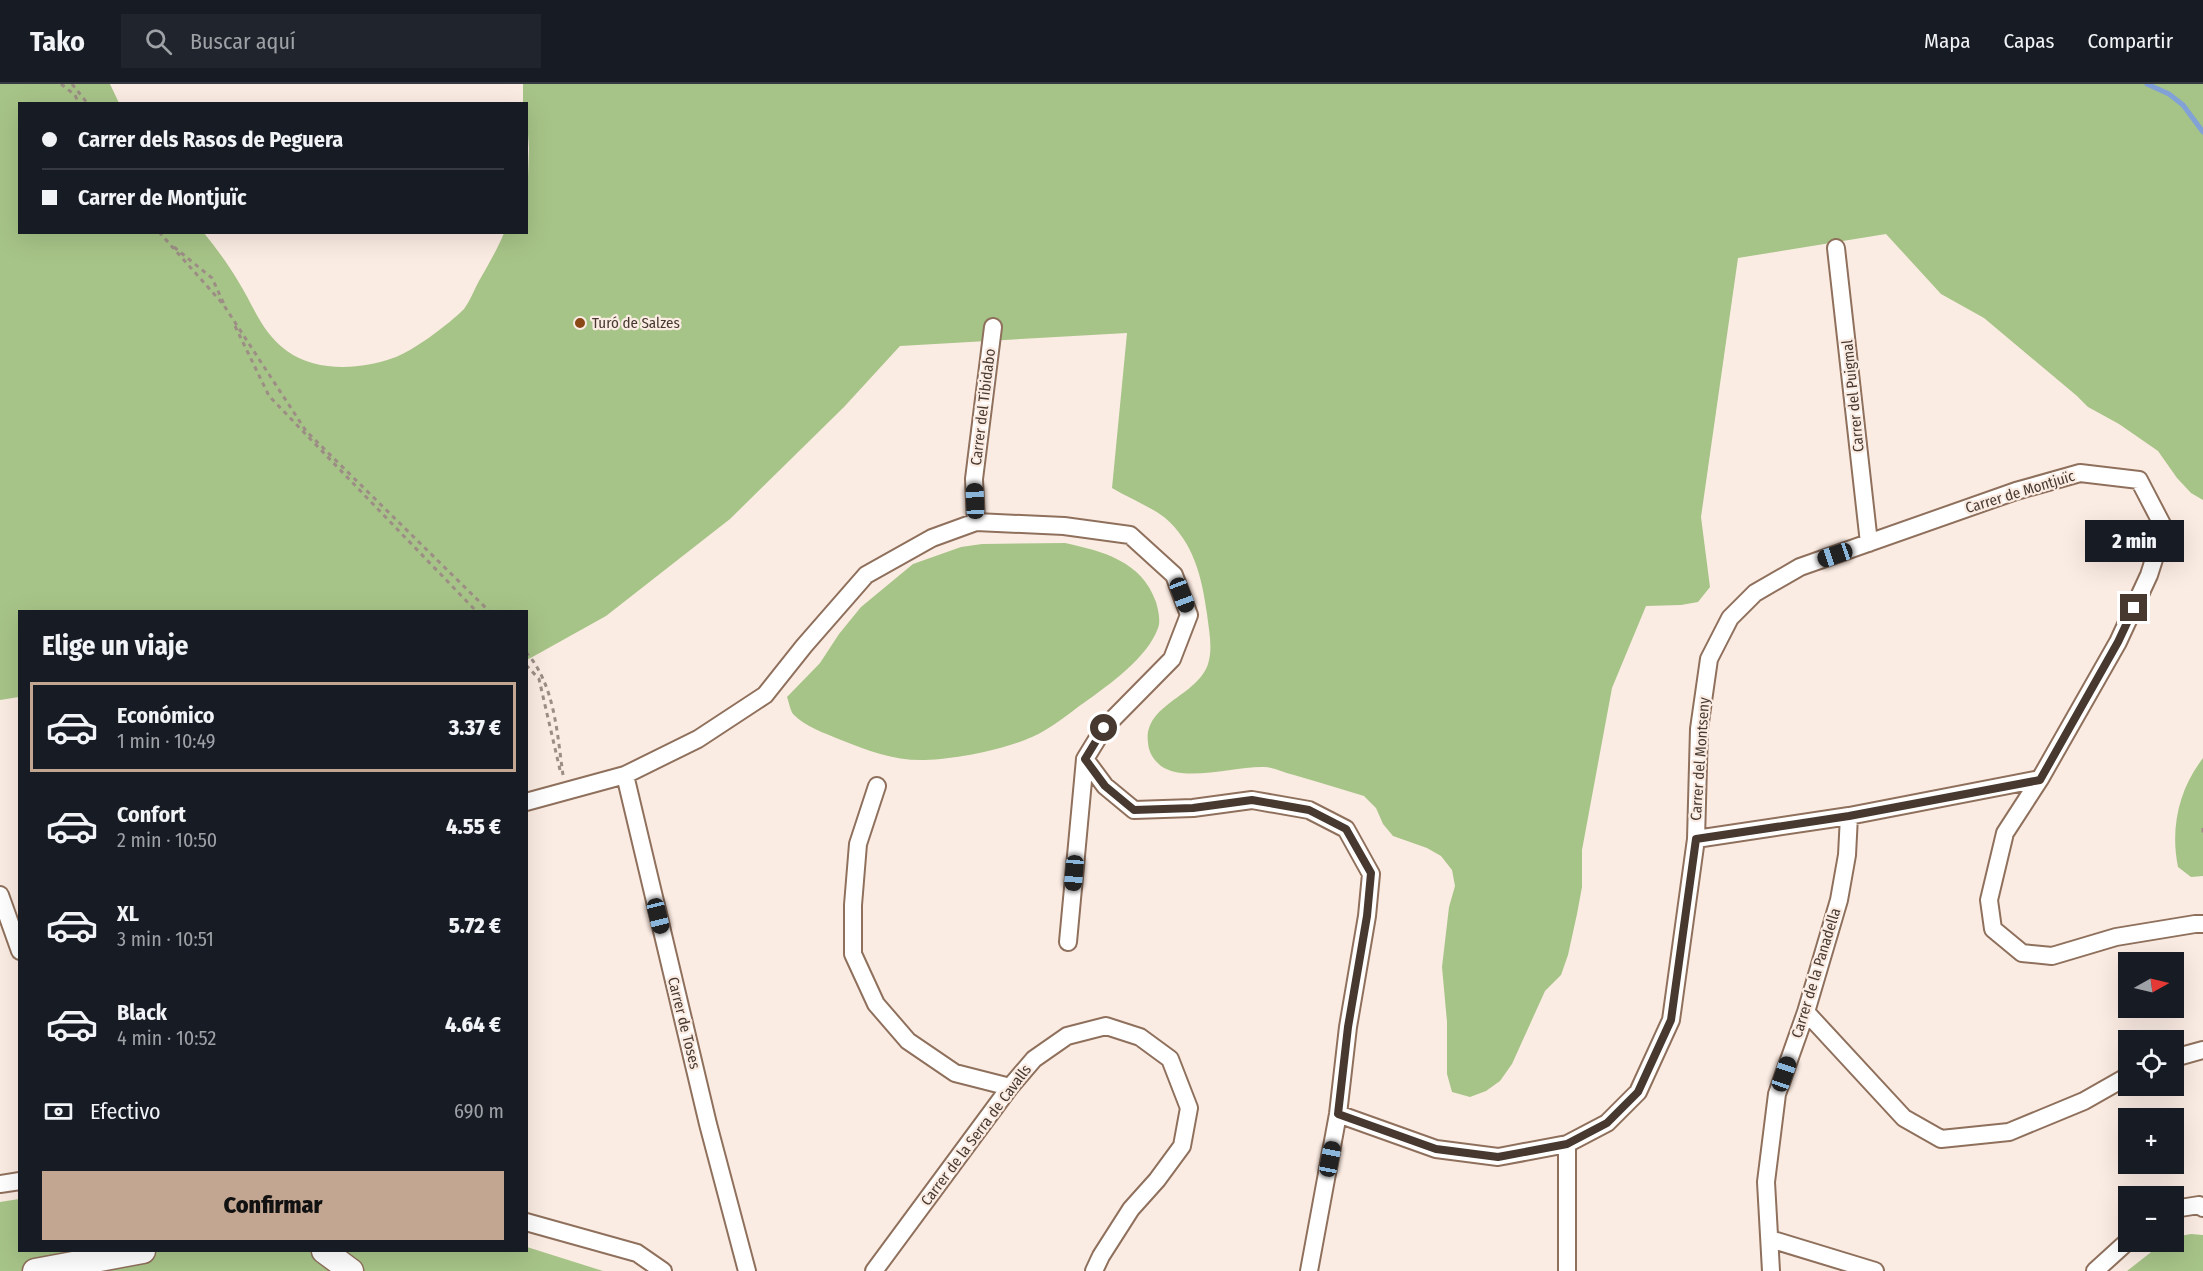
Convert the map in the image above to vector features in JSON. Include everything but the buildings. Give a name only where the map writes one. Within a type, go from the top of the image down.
[{"type":"main road","points":[[35,1271],[138,1252]]},
{"type":"main road","points":[[325,1252],[351,1271]]},
{"type":"street","name":"Carrer del Puigmal","points":[[1836,248],[1869,543]]},
{"type":"street","name":"Carrer del Tibidabo","points":[[976,522],[974,479],[993,327]]},
{"type":"street","name":"Carrer de Montjuïc","points":[[1869,543],[2016,491],[2080,473],[2139,480],[2164,528],[2149,574],[2118,642],[2040,780],[2005,833],[1989,900],[1993,929],[2022,953],[2052,956],[2116,937],[2203,924]]},
{"type":"street","points":[[528,801],[625,775],[698,739],[765,695],[866,575],[932,538],[976,522],[1064,526],[1130,535],[1174,575],[1189,615],[1172,659],[1104,728],[1085,759],[1068,942]]},
{"type":"street","name":"Carrer del Montseny","points":[[1338,1114],[1436,1149],[1498,1157],[1567,1144],[1607,1123],[1638,1092],[1671,1020],[1696,839],[1699,729],[1709,659],[1730,618],[1755,593],[1800,567],[1869,543]]},
{"type":"street","points":[[1085,759],[1105,786],[1134,810],[1193,808],[1252,800],[1309,810],[1346,829],[1371,873],[1367,916],[1348,1027],[1338,1114],[1309,1271]]},
{"type":"street","name":"Carrer de Toses","points":[[625,775],[708,1124],[747,1271]]},
{"type":"street","points":[[1696,839],[1849,816],[2040,780]]},
{"type":"street","points":[[877,786],[858,844],[854,905],[854,954],[876,1004],[908,1041],[955,1073],[1010,1087]]},
{"type":"street","name":"Carrer de la Panadella","points":[[1771,1271],[1766,1182],[1777,1094],[1806,1012],[1839,900],[1849,816]]},
{"type":"street","points":[[0,895],[18,945]]},
{"type":"street","points":[[1806,1012],[1904,1118],[1941,1139],[2009,1132],[2084,1101],[2118,1082]]},
{"type":"street","name":"Carrer de la Serra de Cavalls","points":[[874,1271],[1010,1087],[1034,1059],[1067,1036],[1107,1026],[1140,1037],[1170,1059],[1189,1108],[1182,1146],[1157,1180],[1131,1209],[1094,1271]]},
{"type":"street","points":[[2184,1055],[2203,1050]]},
{"type":"street","points":[[1567,1144],[1567,1271]]},
{"type":"street","points":[[0,1184],[18,1181]]},
{"type":"street","points":[[2184,1207],[2199,1205],[2203,1208]]},
{"type":"street","points":[[528,1223],[637,1254],[663,1271]]},
{"type":"street","points":[[1770,1239],[1875,1271]]},
{"type":"street","points":[[2095,1271],[2118,1250]]},
{"type":"path","points":[[61,84],[75,95],[78,102]]},
{"type":"path","points":[[72,84],[86,102]]},
{"type":"path","points":[[160,234],[212,278],[269,396],[475,610]]},
{"type":"path","points":[[160,234],[223,304],[306,431],[488,610]]},
{"type":"path","points":[[528,654],[536,663],[553,708],[565,791]]},
{"type":"path","points":[[528,667],[539,679],[565,791]]},
{"type":"path","points":[[2203,828],[2203,833]]},
{"type":"green space","points":[[0,84],[110,84],[119,102],[18,102],[18,234],[205,234],[222,256],[264,327],[278,344],[311,363],[353,367],[401,355],[430,337],[464,309],[504,234],[528,234],[528,102],[523,102],[523,84],[2203,84],[2203,500],[2191,493],[2177,478],[2158,451],[2119,424],[2088,407],[1984,318],[1941,294],[1886,234],[1738,258],[1701,517],[1710,587],[1698,602],[1646,606],[1612,688],[1582,850],[1582,887],[1568,955],[1561,975],[1545,991],[1512,1064],[1500,1081],[1486,1091],[1470,1097],[1452,1092],[1447,1074],[1447,1022],[1442,967],[1449,907],[1455,886],[1452,870],[1441,856],[1427,848],[1393,836],[1383,824],[1376,808],[1364,796],[1268,767],[1197,774],[1171,771],[1161,766],[1150,753],[1149,730],[1154,719],[1202,675],[1208,664],[1210,639],[1199,574],[1183,538],[1164,517],[1112,488],[1127,333],[900,346],[844,407],[730,519],[606,616],[528,659],[528,610],[18,610],[18,697],[0,700]]},
{"type":"green space","points":[[1065,543],[1106,554],[1131,567],[1150,588],[1156,602],[1159,622],[1153,639],[1127,670],[1046,730],[1020,742],[979,753],[914,760],[882,755],[851,744],[809,726],[793,714],[787,697],[820,663],[839,634],[861,607],[913,564],[961,547],[982,544]]},
{"type":"green space","points":[[2203,758],[2203,876],[2191,877],[2178,867],[2176,824],[2182,796]]},
{"type":"green space","points":[[18,1199],[18,1252],[528,1252],[528,1247],[603,1271],[0,1271],[0,1202]]},
{"type":"green space","points":[[2184,1235],[2203,1235],[2203,1271],[2127,1271],[2151,1252],[2184,1252]]},
{"type":"waterway","points":[[2147,84],[2169,94],[2183,105],[2203,132]]},
{"type":"place","name":"Turó de Salzes","points":[[580,323]]},
{"type":"route","points":[[1104,728],[1085,759],[1105,786],[1134,810],[1193,808],[1252,800],[1309,810],[1346,829],[1371,873],[1367,916],[1348,1027],[1338,1114],[1436,1149],[1498,1157],[1567,1144],[1607,1123],[1638,1092],[1671,1020],[1696,839],[1849,816],[2040,780],[2118,642],[2134,608]]}]
